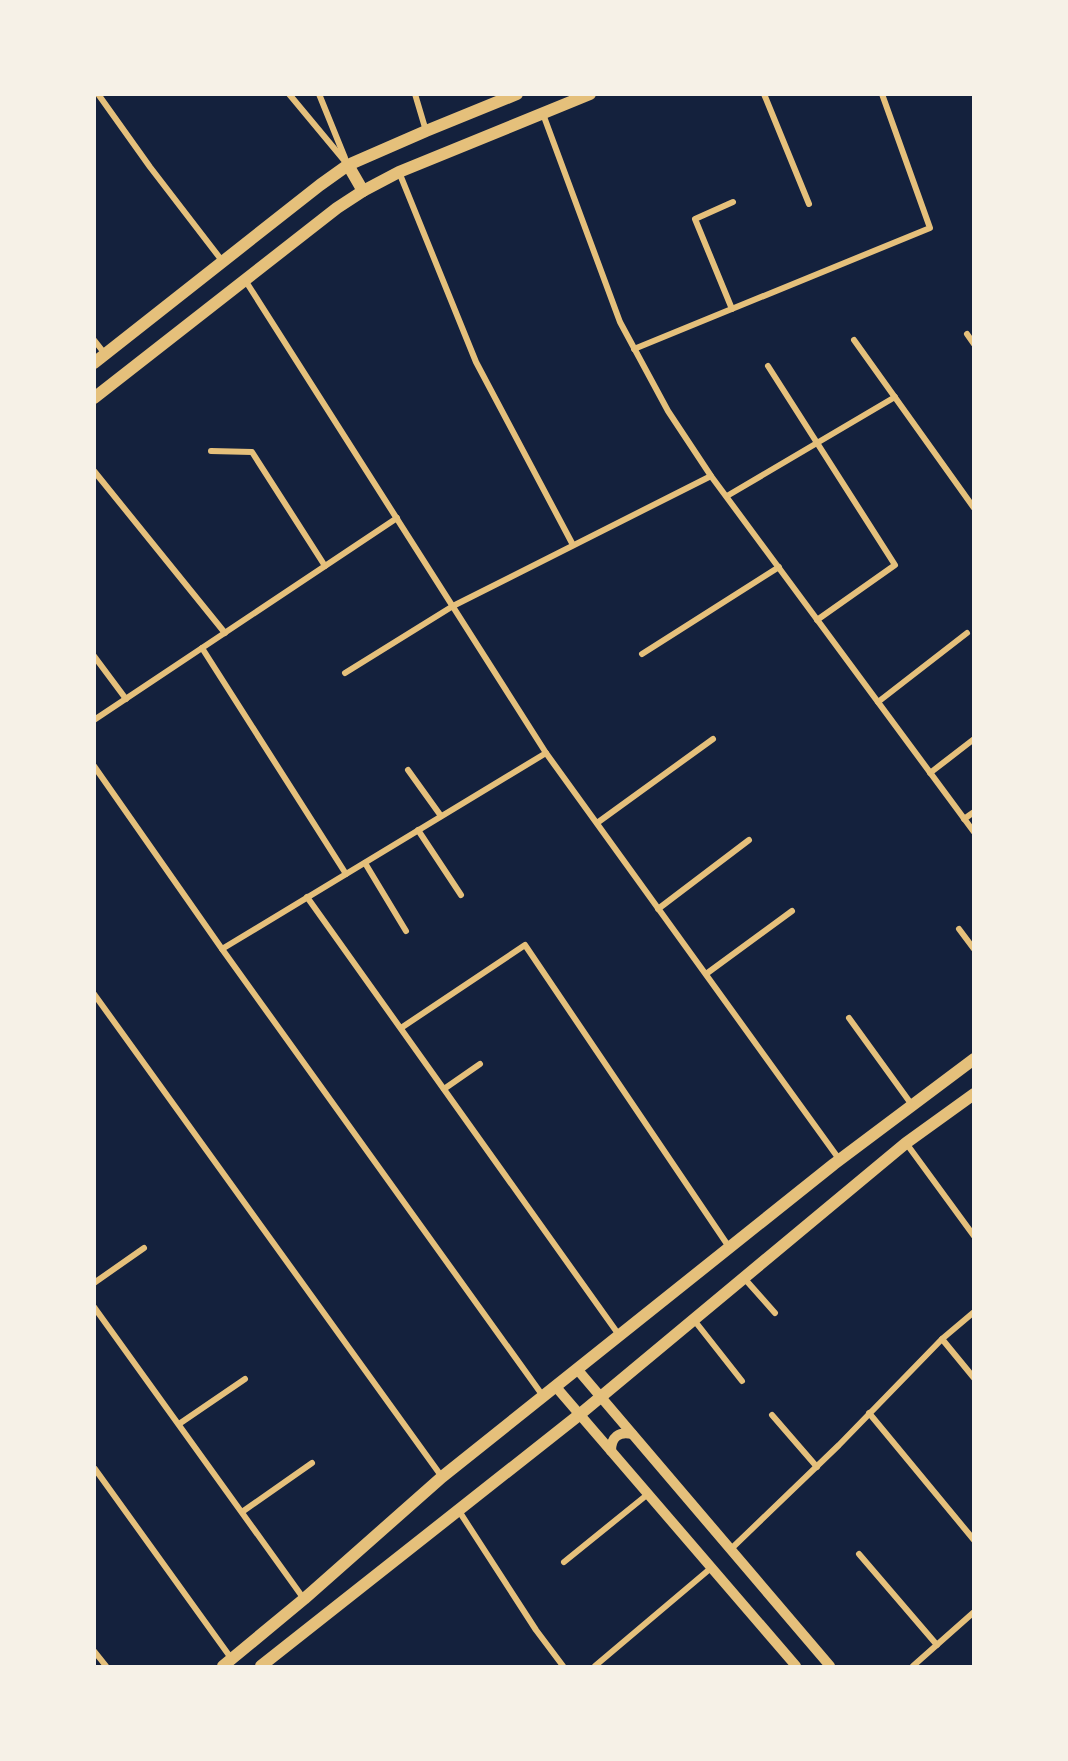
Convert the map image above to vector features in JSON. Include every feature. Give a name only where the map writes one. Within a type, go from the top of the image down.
[{"type":"main road","points":[[94,363],[348,165],[517,94]]},
{"type":"main road","points":[[94,398],[337,208],[363,191],[399,172],[590,94]]},
{"type":"main road","points":[[348,165],[363,191]]},
{"type":"main road","points":[[228,1663],[442,1477],[840,1160],[974,1059]]},
{"type":"main road","points":[[261,1666],[579,1415],[906,1143],[974,1094]]},
{"type":"street","points":[[98,94],[150,167],[224,262]]},
{"type":"street","points":[[289,94],[348,165]]},
{"type":"street","points":[[319,94],[348,165]]},
{"type":"street","points":[[415,94],[426,131]]},
{"type":"street","points":[[764,94],[808,204]]},
{"type":"street","points":[[634,349],[930,228],[882,94]]},
{"type":"street","points":[[543,114],[620,322],[668,411],[711,476],[974,832]]},
{"type":"street","points":[[399,172],[476,362],[573,545]]},
{"type":"street","points":[[732,309],[695,219],[733,202]]},
{"type":"street","points":[[245,280],[546,753],[840,1160]]},
{"type":"street","points":[[967,334],[974,344]]},
{"type":"street","points":[[94,340],[105,354]]},
{"type":"street","points":[[854,340],[974,508]]},
{"type":"street","points":[[768,366],[895,566],[817,620]]},
{"type":"street","points":[[727,496],[895,397]]},
{"type":"street","points":[[211,451],[252,452],[325,566]]},
{"type":"street","points":[[94,471],[225,633]]},
{"type":"street","points":[[345,673],[453,606],[711,476]]},
{"type":"street","points":[[94,720],[397,518]]},
{"type":"street","points":[[642,654],[779,567]]},
{"type":"street","points":[[878,702],[967,633]]},
{"type":"street","points":[[202,648],[346,874]]},
{"type":"street","points":[[94,656],[126,699]]},
{"type":"street","points":[[597,823],[713,739]]},
{"type":"street","points":[[930,773],[974,739]]},
{"type":"street","points":[[222,949],[546,753]]},
{"type":"street","points":[[94,766],[222,949],[544,1396]]},
{"type":"street","points":[[408,770],[441,816]]},
{"type":"street","points":[[964,819],[974,812]]},
{"type":"street","points":[[418,830],[461,895]]},
{"type":"street","points":[[658,909],[749,840]]},
{"type":"street","points":[[365,862],[406,931]]},
{"type":"street","points":[[307,897],[620,1336]]},
{"type":"street","points":[[706,974],[792,912]]},
{"type":"street","points":[[959,929],[974,949]]},
{"type":"street","points":[[401,1028],[525,945],[729,1248]]},
{"type":"street","points":[[94,994],[442,1477]]},
{"type":"street","points":[[849,1018],[912,1105]]},
{"type":"street","points":[[444,1089],[480,1064]]},
{"type":"street","points":[[906,1143],[974,1236]]},
{"type":"street","points":[[94,1283],[144,1248]]},
{"type":"street","points":[[744,1278],[775,1312]]},
{"type":"street","points":[[94,1307],[304,1599]]},
{"type":"street","points":[[731,1549],[817,1467],[942,1339],[974,1312]]},
{"type":"street","points":[[694,1320],[742,1381]]},
{"type":"street","points":[[942,1339],[974,1378]]},
{"type":"street","points":[[578,1369],[830,1666]]},
{"type":"street","points":[[179,1424],[245,1379]]},
{"type":"street","points":[[556,1387],[796,1666]]},
{"type":"street","points":[[869,1413],[974,1540]]},
{"type":"street","points":[[772,1415],[817,1467]]},
{"type":"street","points":[[611,1451],[611,1442],[616,1435],[624,1432],[632,1434]]},
{"type":"street","points":[[242,1512],[312,1463]]},
{"type":"street","points":[[95,1469],[228,1663]]},
{"type":"street","points":[[564,1562],[648,1494]]},
{"type":"street","points":[[458,1510],[562,1666]]},
{"type":"street","points":[[859,1554],[937,1645]]},
{"type":"street","points":[[597,1666],[711,1568]]},
{"type":"street","points":[[913,1666],[974,1612]]},
{"type":"street","points":[[94,1651],[106,1666]]}]
